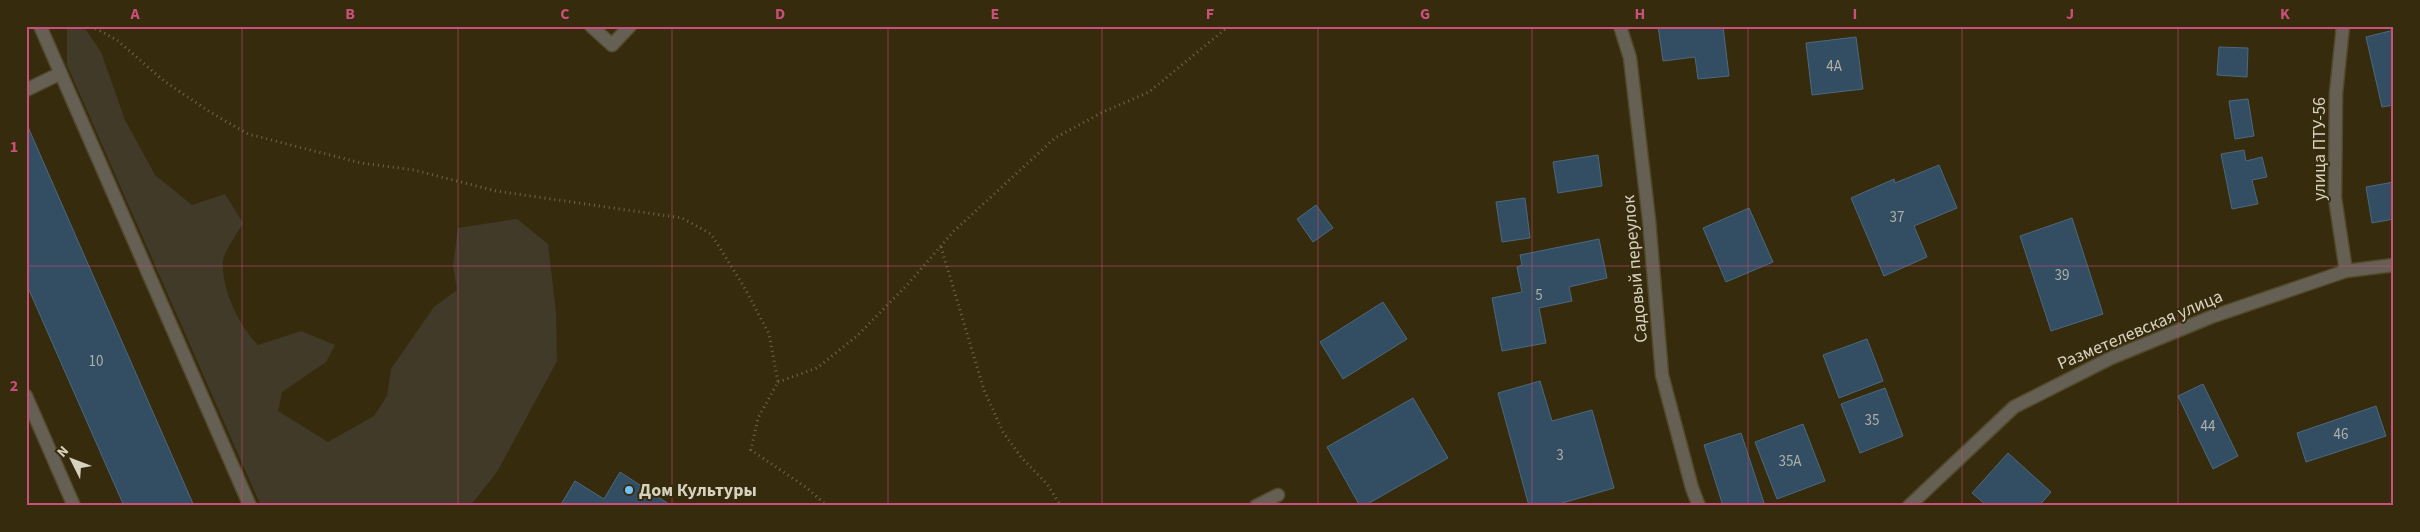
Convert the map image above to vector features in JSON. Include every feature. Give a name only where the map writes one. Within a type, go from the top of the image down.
[{"type":"street","points":[[40,26],[250,506]]},
{"type":"street","points":[[591,26],[612,46],[630,26]]},
{"type":"street","name":"Садовый переулок","points":[[1620,26],[1630,58],[1647,201],[1662,375],[1692,488],[1699,506]]},
{"type":"street","name":"улица ПТУ-56","points":[[2344,26],[2336,93],[2335,198],[2346,272]]},
{"type":"street","points":[[26,90],[60,74]]},
{"type":"street","name":"Разметелевская улица","points":[[1909,506],[2014,407],[2111,358],[2184,328],[2346,272],[2394,265]]},
{"type":"street","points":[[26,396],[74,506]]},
{"type":"street","points":[[1256,506],[1278,495]]},
{"type":"path","points":[[90,26],[117,40],[164,81],[210,112],[248,134],[361,163],[414,170],[496,191],[682,218],[711,234],[744,285],[769,334],[778,382],[758,418],[751,450],[807,488],[827,506]]},
{"type":"path","points":[[778,382],[817,368],[857,336],[907,286],[954,231],[1054,138],[1101,113],[1149,92],[1230,26]]},
{"type":"path","points":[[941,247],[984,390],[1002,432],[1021,457],[1047,484],[1061,506]]},
{"type":"shaded area","points":[[67,26],[86,30],[101,52],[125,120],[155,175],[192,205],[225,194],[243,223],[228,247],[223,261],[223,272],[233,306],[244,328],[251,337],[258,345],[301,331],[335,345],[326,362],[282,392],[278,411],[328,442],[374,416],[387,396],[391,369],[434,307],[457,290],[453,266],[458,228],[517,219],[548,244],[556,312],[557,361],[497,472],[470,506],[261,506],[67,65]]},
{"type":"building","points":[[1658,26],[1723,26],[1729,76],[1698,79],[1695,57],[1663,61]]},
{"type":"building","points":[[2394,30],[2394,105],[2382,107],[2366,37]]},
{"type":"building","points":[[1856,37],[1863,89],[1812,95],[1806,43]]},
{"type":"building","points":[[2219,47],[2248,48],[2247,77],[2217,75]]},
{"type":"building","points":[[2248,99],[2254,136],[2235,139],[2229,101]]},
{"type":"building","points":[[28,127],[194,506],[124,506],[26,283],[26,128]]},
{"type":"building","points":[[2244,150],[2246,161],[2262,157],[2267,177],[2252,180],[2258,204],[2232,209],[2221,154]]},
{"type":"building","points":[[1598,155],[1602,186],[1558,193],[1553,162]]},
{"type":"building","points":[[1939,165],[1957,208],[1914,226],[1927,257],[1884,276],[1851,198],[1894,179],[1895,183]]},
{"type":"building","points":[[2394,182],[2394,219],[2372,223],[2366,187]]},
{"type":"building","points":[[1525,198],[1530,238],[1502,242],[1496,202]]},
{"type":"building","points":[[1316,205],[1333,228],[1313,242],[1297,219]]},
{"type":"building","points":[[1749,208],[1773,262],[1726,282],[1703,228]]},
{"type":"building","points":[[2072,218],[2103,314],[2051,331],[2020,236]]},
{"type":"building","points":[[1599,239],[1607,278],[1569,287],[1572,301],[1539,308],[1546,343],[1502,351],[1492,298],[1522,292],[1517,267],[1522,265],[1520,255]]},
{"type":"building","points":[[1383,302],[1407,339],[1343,379],[1320,342]]},
{"type":"building","points":[[1867,339],[1883,381],[1839,398],[1823,355]]},
{"type":"building","points":[[1540,381],[1552,421],[1592,410],[1614,488],[1552,506],[1529,506],[1498,393]]},
{"type":"building","points":[[2203,384],[2238,456],[2213,469],[2178,396]]},
{"type":"building","points":[[1885,388],[1903,436],[1860,453],[1841,404]]},
{"type":"building","points":[[1413,398],[1448,458],[1364,506],[1360,506],[1327,447]]},
{"type":"building","points":[[2376,406],[2386,436],[2306,462],[2297,433]]},
{"type":"building","points":[[1803,424],[1825,481],[1777,499],[1755,442]]},
{"type":"building","points":[[1741,433],[1764,503],[1757,506],[1723,506],[1704,445]]},
{"type":"building","points":[[2008,453],[2051,492],[2039,506],[1987,506],[1972,493]]},
{"type":"building","name":"Дом Культуры","points":[[620,472],[672,506],[560,506],[575,481],[604,499]]},
{"type":"place","name":"Дом Культуры","points":[[629,490]]}]
